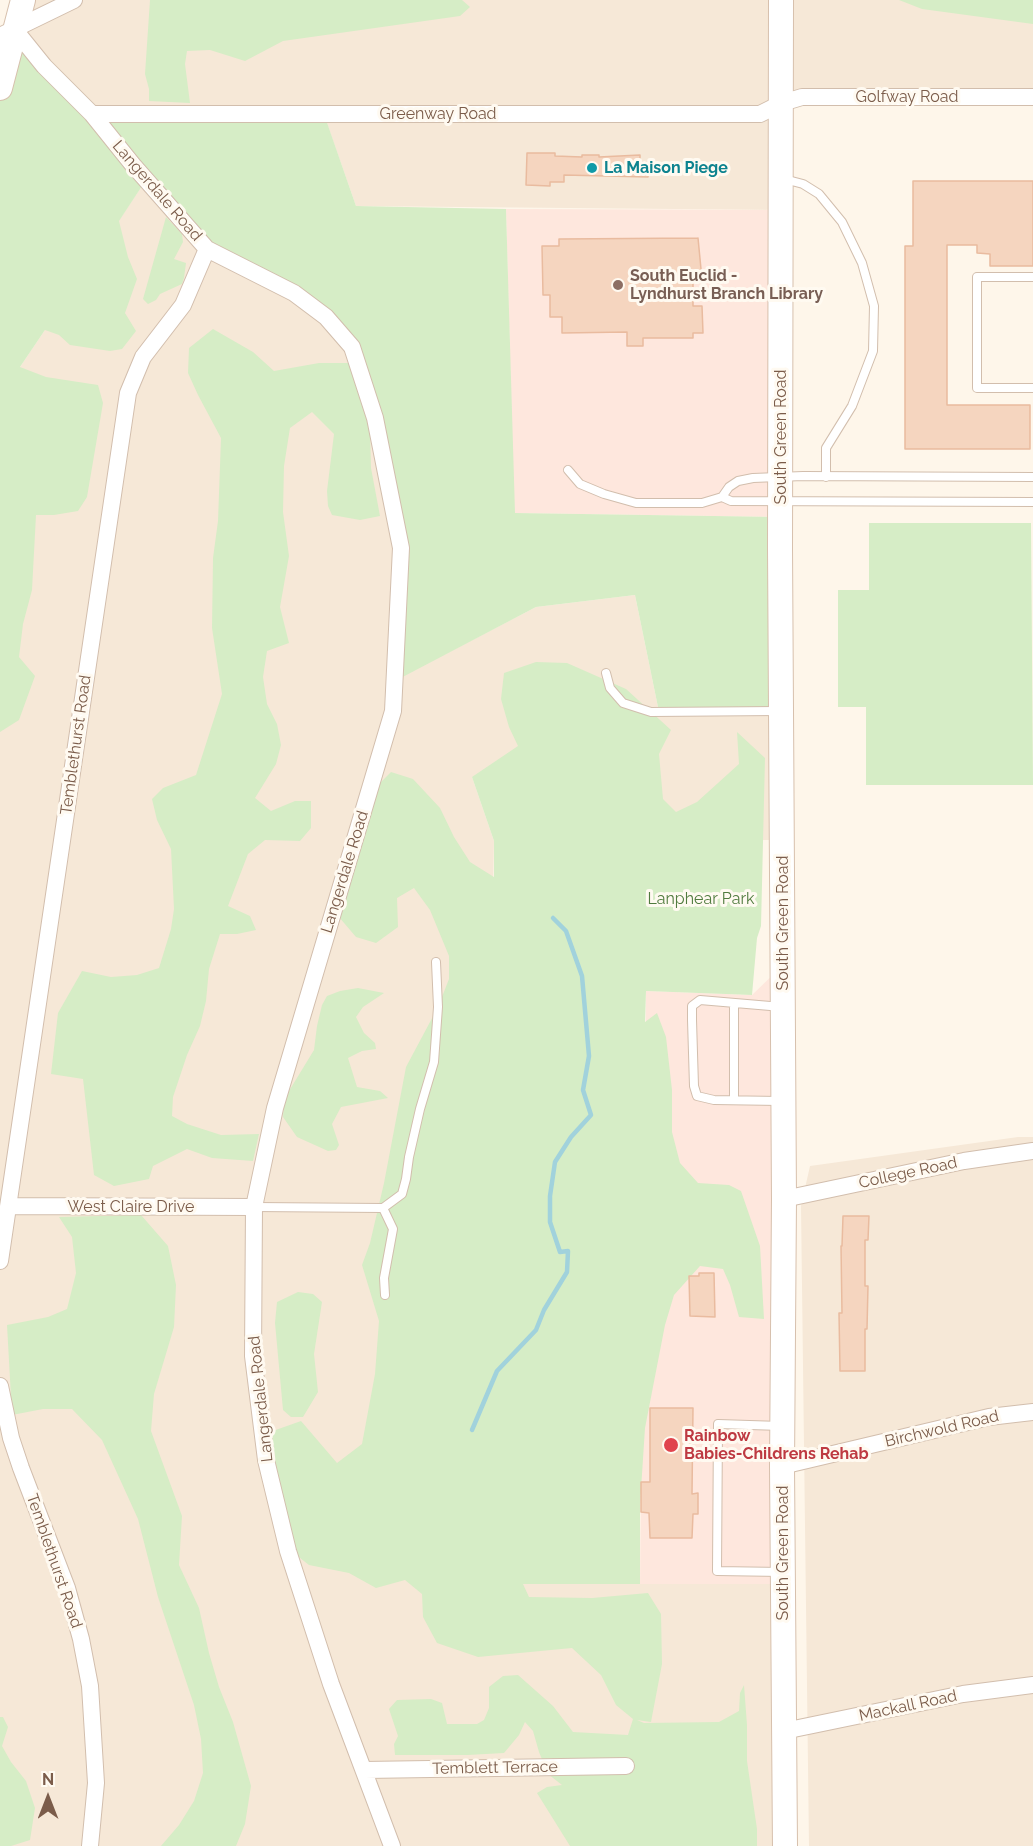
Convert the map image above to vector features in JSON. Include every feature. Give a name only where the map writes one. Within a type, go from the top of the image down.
[{"type":"main road","points":[[0,88],[7,33],[23,0]]},
{"type":"main road","name":"South Green Road","points":[[781,0],[780,489],[784,1101],[782,1466],[785,1846]]},
{"type":"street","points":[[7,33],[74,0]]},
{"type":"street","name":"Langerdale Road","points":[[7,33],[92,114],[133,165],[207,249],[294,293],[326,317],[352,347],[375,417],[401,548],[393,711],[274,1108],[254,1207],[253,1356],[266,1460],[288,1551],[331,1684],[392,1846]]},
{"type":"street","name":"Golfway Road","points":[[782,103],[802,97],[1033,97]]},
{"type":"street","name":"Greenway Road","points":[[92,114],[760,114],[782,103]]},
{"type":"street","name":"Temblethurst Road","points":[[0,1261],[128,393],[143,357],[183,305],[207,249]]},
{"type":"street","name":"College Road","points":[[784,1199],[964,1161],[1033,1151]]},
{"type":"street","name":"West Claire Drive","points":[[8,1206],[254,1207]]},
{"type":"street","name":"Temblethurst Road","points":[[0,1386],[11,1438],[67,1588],[84,1658],[91,1697],[96,1784],[90,1846]]},
{"type":"street","name":"Birchwold Road","points":[[782,1466],[989,1417],[1033,1412]]},
{"type":"street","name":"Mackall Road","points":[[784,1731],[963,1694],[1033,1685]]},
{"type":"street","name":"Temblett Terrace","points":[[365,1770],[626,1766]]},
{"type":"lane","points":[[781,178],[803,184],[819,194],[842,222],[862,263],[874,306],[873,351],[852,406],[826,448],[826,477]]},
{"type":"lane","points":[[1033,277],[977,277],[977,388],[1033,388]]},
{"type":"lane","points":[[568,470],[580,484],[636,503],[702,503],[722,497],[729,487],[738,481],[780,489],[1033,502]]},
{"type":"lane","points":[[722,497],[731,501],[826,477],[1033,477]]},
{"type":"lane","points":[[606,674],[610,688],[623,703],[651,712],[781,711]]},
{"type":"lane","points":[[254,1207],[383,1208],[402,1194],[420,1109],[434,1062],[438,1007],[436,962]]},
{"type":"lane","points":[[783,1007],[700,1000],[692,1006],[692,1020],[694,1086],[697,1096],[714,1100],[784,1101]]},
{"type":"lane","points":[[734,1002],[734,1100]]},
{"type":"lane","points":[[383,1208],[393,1229],[384,1278],[385,1295]]},
{"type":"lane","points":[[782,1426],[718,1424],[717,1571],[783,1572]]},
{"type":"shaded area","points":[[23,0],[1033,0],[1033,100],[782,103],[781,210],[356,206],[324,115],[92,114],[15,30]]},
{"type":"shaded area","points":[[146,180],[294,293],[352,347],[401,548],[395,680],[536,607],[635,595],[659,712],[781,711],[782,840],[629,840],[472,777],[494,841],[480,1583],[783,1584],[785,1846],[0,1846],[0,494],[20,367]]},
{"type":"shaded area","points":[[506,209],[781,210],[780,517],[514,513]]},
{"type":"shaded area","points":[[783,965],[783,1584],[640,1584],[646,991],[752,995]]},
{"type":"shaded area","points":[[1018,1137],[1033,1137],[1033,1846],[809,1846],[801,1206],[810,1166]]},
{"type":"green space","points":[[150,0],[462,0],[470,7],[460,16],[283,41],[245,61],[210,50],[187,51],[185,64],[190,103],[149,101],[145,74]]},
{"type":"green space","points":[[899,0],[1033,0],[1033,24],[922,9]]},
{"type":"green space","points":[[15,30],[92,114],[324,114],[356,206],[506,209],[515,513],[780,517],[781,711],[659,712],[635,595],[536,607],[395,681],[401,548],[352,347],[326,317],[207,249],[146,180],[119,221],[128,257],[137,279],[125,313],[136,331],[122,349],[110,351],[70,345],[59,335],[45,330],[20,367],[46,377],[98,385],[103,403],[87,497],[78,511],[36,515],[32,590],[23,624],[19,657],[35,676],[19,720],[0,732],[0,88]]},
{"type":"green space","points":[[166,217],[182,234],[183,242],[174,259],[186,263],[184,278],[182,284],[160,294],[156,300],[148,304],[143,299]]},
{"type":"green space","points":[[213,329],[253,352],[274,371],[319,363],[350,363],[370,430],[371,468],[380,516],[360,520],[332,515],[328,506],[327,491],[334,434],[312,412],[290,428],[284,466],[283,512],[289,556],[280,607],[289,643],[267,651],[263,677],[267,704],[277,724],[281,745],[276,764],[255,798],[271,811],[295,801],[311,801],[311,828],[300,841],[265,840],[248,854],[228,906],[250,916],[256,930],[237,934],[220,934],[209,969],[206,1001],[200,1026],[187,1055],[173,1097],[172,1116],[187,1124],[221,1135],[259,1134],[253,1161],[212,1158],[187,1149],[153,1166],[149,1179],[114,1186],[94,1175],[83,1079],[51,1074],[58,1013],[82,971],[111,977],[137,975],[159,968],[171,929],[174,909],[171,849],[157,820],[152,799],[163,788],[196,775],[222,694],[212,628],[213,558],[218,521],[221,438],[188,373],[189,348]]},
{"type":"green space","points":[[869,523],[1031,523],[1033,785],[866,785],[866,707],[838,707],[838,590],[869,590]]},
{"type":"green space","name":"Lanphear Park","points":[[536,662],[567,663],[626,689],[671,730],[659,754],[663,799],[676,812],[697,802],[739,764],[737,732],[765,758],[761,926],[757,938],[752,995],[646,991],[645,1022],[657,1013],[666,1037],[672,1090],[672,1132],[680,1163],[698,1183],[729,1185],[741,1191],[760,1246],[764,1319],[739,1317],[723,1269],[700,1266],[674,1295],[665,1325],[645,1428],[640,1505],[640,1584],[523,1584],[529,1597],[592,1598],[648,1593],[661,1614],[662,1664],[651,1722],[637,1720],[644,1723],[719,1722],[739,1711],[740,1693],[744,1685],[747,1761],[757,1829],[757,1846],[570,1846],[537,1793],[547,1787],[562,1785],[548,1774],[533,1731],[525,1722],[519,1735],[504,1753],[395,1755],[394,1744],[398,1736],[389,1709],[397,1700],[431,1699],[442,1703],[447,1724],[477,1724],[484,1720],[489,1708],[489,1687],[503,1676],[518,1675],[553,1706],[573,1732],[628,1735],[633,1719],[616,1705],[601,1675],[572,1648],[478,1657],[437,1643],[423,1617],[422,1594],[405,1580],[376,1588],[349,1573],[309,1565],[295,1554],[275,1461],[270,1432],[301,1421],[337,1463],[362,1444],[375,1374],[379,1321],[362,1265],[370,1243],[384,1183],[406,1067],[438,1007],[449,979],[449,956],[430,910],[414,888],[397,898],[398,927],[376,943],[356,937],[339,917],[379,784],[391,772],[413,779],[440,808],[454,837],[470,862],[494,877],[494,841],[472,777],[518,746],[509,727],[501,699],[504,673]]},
{"type":"green space","points":[[358,988],[384,993],[363,1007],[356,1017],[364,1033],[375,1043],[376,1049],[362,1051],[348,1058],[357,1087],[380,1091],[388,1098],[341,1107],[332,1124],[339,1145],[336,1150],[328,1151],[297,1137],[283,1117],[284,1103],[314,1050],[322,1005],[327,996]]},
{"type":"green space","points":[[141,1215],[168,1246],[176,1285],[174,1327],[154,1394],[151,1431],[182,1516],[179,1565],[199,1608],[209,1653],[233,1722],[251,1786],[245,1824],[236,1846],[161,1846],[179,1825],[194,1801],[203,1773],[201,1739],[194,1705],[158,1597],[138,1519],[102,1440],[72,1409],[43,1409],[12,1415],[7,1325],[48,1317],[67,1309],[76,1273],[72,1237],[59,1217]]},
{"type":"green space","points":[[298,1292],[313,1294],[322,1302],[314,1354],[318,1392],[303,1417],[291,1417],[283,1410],[275,1323],[277,1302]]},
{"type":"green space","points":[[0,1717],[3,1717],[8,1727],[2,1746],[26,1781],[35,1808],[30,1840],[11,1846],[0,1846]]},
{"type":"building","points":[[527,153],[555,153],[555,156],[582,157],[582,155],[599,155],[599,157],[640,155],[640,162],[649,162],[648,177],[564,175],[564,182],[550,182],[550,186],[526,185]]},
{"type":"building","points":[[913,181],[1033,181],[1033,266],[990,266],[990,254],[977,253],[977,245],[947,245],[947,405],[1030,405],[1030,449],[905,449],[905,246],[913,246]]},
{"type":"building","name":"South Euclid - Lyndhurst Branch Library","points":[[698,238],[701,269],[693,276],[693,306],[702,306],[703,333],[693,333],[693,338],[643,338],[643,346],[627,346],[627,332],[562,333],[562,317],[550,317],[550,295],[543,295],[542,246],[559,246],[559,239]]},
{"type":"building","points":[[843,1216],[869,1216],[868,1240],[865,1240],[865,1286],[868,1286],[865,1371],[840,1371],[839,1313],[842,1313]]},
{"type":"building","points":[[699,1273],[714,1273],[715,1317],[690,1316],[689,1276],[699,1276]]},
{"type":"building","name":"Rainbow Babies-Childrens Rehab","points":[[650,1408],[693,1408],[692,1494],[698,1493],[698,1514],[693,1514],[692,1538],[650,1538],[649,1513],[641,1512],[641,1482],[650,1482]]},
{"type":"waterway","points":[[472,1430],[497,1371],[536,1330],[544,1310],[567,1272],[568,1251],[560,1252],[550,1222],[550,1196],[555,1162],[571,1137],[591,1115],[583,1090],[589,1056],[582,976],[566,931],[553,918]]},
{"type":"place","name":"La Maison Piege","points":[[592,168]]},
{"type":"place","name":"South Euclid - Lyndhurst Branch Library","points":[[618,285]]},
{"type":"place","name":"Rainbow Babies-Childrens Rehab","points":[[671,1445]]}]
